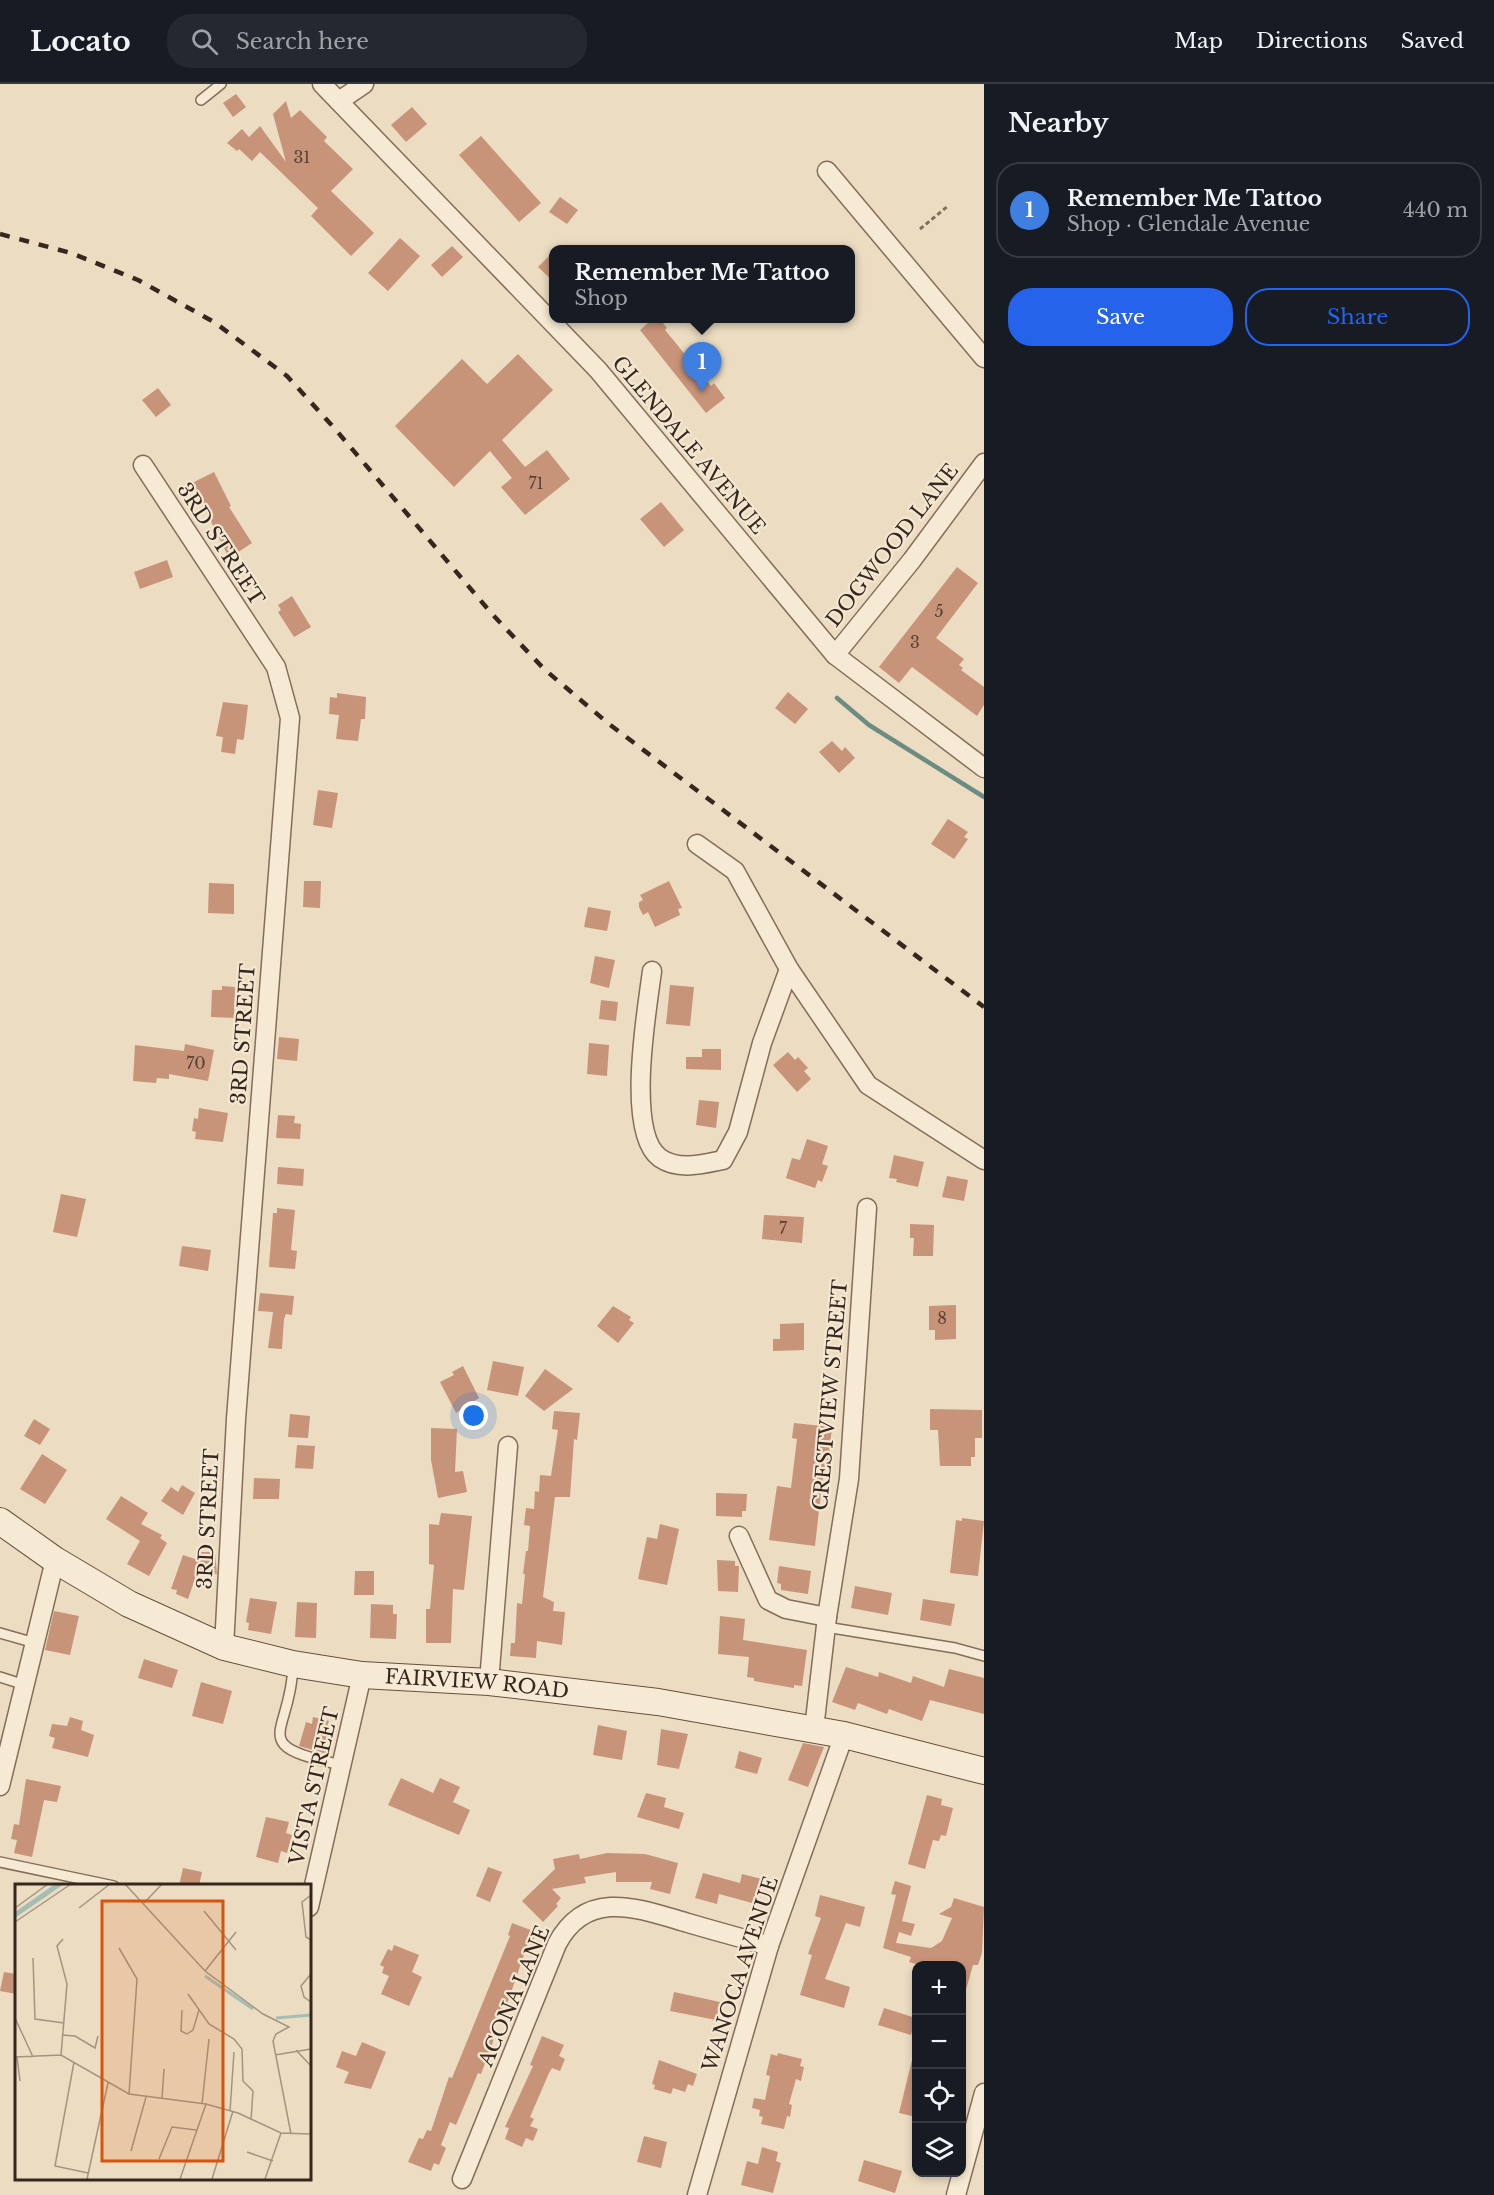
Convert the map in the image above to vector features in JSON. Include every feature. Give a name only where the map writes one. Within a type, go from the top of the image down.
[{"type":"main road","name":"FAIRVIEW ROAD","points":[[0,1521],[55,1560],[129,1604],[224,1647],[293,1664],[362,1675],[489,1682],[658,1701],[844,1735],[984,1771]]},
{"type":"street","name":"GLENDALE AVENUE","points":[[322,84],[549,319]]},
{"type":"street","points":[[339,101],[364,84]]},
{"type":"street","points":[[827,171],[984,358]]},
{"type":"street","name":"GLENDALE AVENUE","points":[[553,323],[598,370],[836,655],[984,768]]},
{"type":"street","name":"DOGWOOD LANE","points":[[836,655],[912,560],[984,463]]},
{"type":"street","name":"3RD STREET","points":[[143,465],[276,667],[290,718],[236,1419],[224,1647]]},
{"type":"street","points":[[696,844],[735,871],[789,969],[868,1085],[984,1160]]},
{"type":"street","points":[[652,971],[639,1089],[646,1138],[660,1158],[692,1167],[723,1160],[738,1132],[762,1043],[789,969]]},
{"type":"street","name":"CRESTVIEW STREET","points":[[814,1729],[826,1622],[849,1479],[867,1208]]},
{"type":"street","points":[[489,1682],[508,1446]]},
{"type":"street","points":[[739,1536],[768,1600],[786,1609],[826,1622]]},
{"type":"street","points":[[0,1786],[55,1560]]},
{"type":"street","name":"VISTA STREET","points":[[310,1903],[362,1675]]},
{"type":"street","name":"WANOCA AVENUE","points":[[697,2195],[769,1946],[844,1735]]},
{"type":"street","name":"ACONA LANE","points":[[462,2179],[557,1944],[573,1921],[596,1909],[625,1906],[769,1946]]},
{"type":"street","points":[[956,2195],[984,2093]]},
{"type":"lane","points":[[201,100],[221,84]]},
{"type":"lane","points":[[826,1622],[984,1656]]},
{"type":"lane","points":[[0,1633],[35,1642]]},
{"type":"lane","points":[[293,1664],[292,1685],[279,1725],[280,1740],[287,1750],[342,1765]]},
{"type":"lane","points":[[0,1677],[25,1684]]},
{"type":"lane","points":[[0,1862],[104,1884]]},
{"type":"path","points":[[920,228],[948,206]]},
{"type":"building","points":[[236,94],[246,107],[233,117],[223,103]]},
{"type":"building","points":[[286,101],[291,118],[300,110],[327,137],[324,141],[353,169],[331,191],[374,233],[351,256],[311,216],[318,208],[260,152],[252,161],[239,149],[237,151],[227,143],[242,129],[249,137],[260,126],[286,162],[273,114]]},
{"type":"building","points":[[412,107],[427,124],[406,142],[391,125]]},
{"type":"building","points":[[481,136],[541,203],[519,222],[459,155]]},
{"type":"building","points":[[560,197],[578,210],[567,224],[549,212]]},
{"type":"building","points":[[400,238],[420,256],[388,291],[368,273]]},
{"type":"building","points":[[452,246],[463,257],[442,277],[431,265]]},
{"type":"building","points":[[549,256],[549,277],[538,267]]},
{"type":"building","points":[[648,323],[663,323],[667,328],[665,330],[711,386],[714,383],[725,398],[706,413],[640,330]]},
{"type":"building","points":[[518,354],[553,390],[502,440],[525,467],[547,450],[570,479],[525,515],[501,487],[512,478],[490,451],[454,487],[395,426],[462,359],[487,384]]},
{"type":"building","points":[[158,388],[171,405],[156,417],[142,400]]},
{"type":"building","points":[[214,472],[231,506],[229,507],[252,543],[229,558],[192,483]]},
{"type":"building","points":[[661,502],[684,530],[664,547],[640,519]]},
{"type":"building","points":[[167,560],[173,577],[140,589],[134,572]]},
{"type":"building","points":[[957,567],[978,583],[936,638],[964,659],[959,665],[963,668],[961,670],[984,687],[984,705],[977,716],[912,667],[899,683],[879,667]]},
{"type":"building","points":[[292,596],[311,627],[294,637],[278,612],[281,610],[278,605]]},
{"type":"building","points":[[788,692],[808,709],[795,724],[775,708]]},
{"type":"building","points":[[337,693],[366,697],[365,719],[361,719],[358,741],[336,739],[339,715],[329,714],[330,697],[337,698]]},
{"type":"building","points":[[223,702],[248,705],[244,738],[243,740],[237,739],[235,754],[221,752],[223,737],[216,736]]},
{"type":"building","points":[[832,741],[842,751],[845,747],[855,758],[839,773],[819,752]]},
{"type":"building","points":[[318,790],[338,793],[332,828],[313,825]]},
{"type":"building","points":[[948,819],[968,832],[964,837],[968,839],[954,859],[931,844]]},
{"type":"building","points":[[304,881],[321,881],[320,908],[303,907]]},
{"type":"building","points":[[669,881],[682,908],[678,909],[680,915],[655,927],[648,912],[643,915],[639,907],[639,902],[643,900],[640,895]]},
{"type":"building","points":[[209,883],[234,884],[234,914],[208,913]]},
{"type":"building","points":[[588,907],[611,911],[607,931],[584,927]]},
{"type":"building","points":[[595,956],[615,960],[609,988],[590,983]]},
{"type":"building","points":[[670,985],[694,987],[690,1026],[666,1024]]},
{"type":"building","points":[[222,986],[235,987],[234,1018],[211,1017],[212,990],[222,990]]},
{"type":"building","points":[[601,1000],[618,1002],[616,1021],[599,1019]]},
{"type":"building","points":[[279,1037],[299,1039],[297,1061],[277,1059]]},
{"type":"building","points":[[589,1043],[609,1045],[607,1076],[587,1074]]},
{"type":"building","points":[[185,1044],[214,1050],[208,1081],[169,1074],[169,1079],[157,1078],[156,1083],[133,1081],[135,1045],[184,1051]]},
{"type":"building","points":[[702,1049],[721,1049],[721,1070],[686,1069],[686,1057],[702,1057]]},
{"type":"building","points":[[788,1052],[795,1060],[798,1057],[808,1068],[804,1071],[811,1079],[797,1092],[773,1065]]},
{"type":"building","points":[[699,1100],[719,1102],[716,1128],[696,1125]]},
{"type":"building","points":[[199,1108],[228,1113],[223,1142],[195,1139],[196,1132],[192,1131],[194,1118],[198,1119]]},
{"type":"building","points":[[278,1115],[295,1116],[294,1123],[301,1124],[300,1139],[276,1138]]},
{"type":"building","points":[[807,1139],[828,1146],[822,1164],[828,1166],[822,1182],[818,1180],[815,1188],[786,1178],[792,1158],[800,1160]]},
{"type":"building","points":[[894,1155],[924,1162],[918,1187],[889,1178]]},
{"type":"building","points":[[278,1167],[304,1169],[303,1186],[277,1184]]},
{"type":"building","points":[[947,1176],[968,1180],[964,1201],[942,1197]]},
{"type":"building","points":[[61,1194],[86,1199],[77,1237],[53,1232]]},
{"type":"building","points":[[277,1208],[295,1210],[291,1250],[297,1251],[295,1269],[269,1267],[273,1213],[277,1213]]},
{"type":"building","points":[[764,1215],[804,1217],[802,1243],[762,1239]]},
{"type":"building","points":[[910,1224],[934,1225],[933,1256],[913,1256],[914,1238],[910,1238]]},
{"type":"building","points":[[182,1246],[211,1250],[208,1271],[179,1266]]},
{"type":"building","points":[[260,1293],[294,1296],[292,1315],[286,1314],[284,1319],[282,1349],[268,1348],[273,1312],[258,1311]]},
{"type":"building","points":[[956,1305],[956,1339],[935,1340],[935,1330],[929,1330],[929,1306]]},
{"type":"building","points":[[613,1306],[631,1317],[629,1320],[634,1323],[618,1343],[597,1326]]},
{"type":"building","points":[[804,1323],[804,1350],[773,1351],[773,1339],[780,1339],[780,1324]]},
{"type":"building","points":[[493,1361],[524,1367],[518,1396],[487,1390]]},
{"type":"building","points":[[463,1366],[479,1398],[456,1413],[440,1382],[454,1375],[452,1372]]},
{"type":"building","points":[[545,1369],[573,1389],[544,1411],[525,1396]]},
{"type":"building","points":[[930,1409],[982,1410],[982,1438],[975,1438],[975,1457],[971,1457],[971,1466],[940,1466],[938,1430],[930,1430]]},
{"type":"building","points":[[554,1411],[580,1413],[577,1440],[574,1439],[570,1497],[555,1497],[543,1597],[554,1602],[553,1611],[565,1612],[562,1645],[537,1641],[536,1658],[510,1656],[511,1643],[515,1643],[517,1603],[522,1604],[525,1574],[523,1574],[526,1551],[528,1551],[530,1526],[524,1525],[526,1508],[534,1509],[535,1491],[539,1492],[540,1475],[551,1476],[558,1430],[552,1429]]},
{"type":"building","points":[[290,1414],[310,1416],[308,1438],[288,1437]]},
{"type":"building","points":[[34,1419],[50,1429],[40,1445],[24,1436]]},
{"type":"building","points":[[794,1423],[832,1427],[827,1475],[823,1475],[815,1546],[769,1540],[777,1486],[791,1488],[797,1439],[792,1438]]},
{"type":"building","points":[[431,1428],[457,1429],[455,1472],[463,1471],[467,1492],[438,1498],[431,1460]]},
{"type":"building","points":[[297,1445],[315,1446],[313,1469],[295,1468]]},
{"type":"building","points":[[42,1454],[67,1470],[45,1504],[20,1489]]},
{"type":"building","points":[[254,1478],[280,1479],[279,1499],[253,1499]]},
{"type":"building","points":[[182,1485],[195,1493],[183,1515],[161,1501],[171,1487],[178,1492]]},
{"type":"building","points":[[716,1493],[747,1494],[746,1511],[742,1511],[742,1517],[716,1516]]},
{"type":"building","points":[[121,1496],[148,1513],[141,1524],[162,1535],[160,1538],[167,1543],[149,1576],[127,1564],[140,1541],[106,1519]]},
{"type":"building","points":[[441,1513],[472,1516],[464,1590],[453,1589],[451,1643],[426,1643],[426,1609],[430,1609],[434,1565],[429,1564],[429,1524],[439,1525]]},
{"type":"building","points":[[962,1518],[984,1521],[978,1576],[950,1573],[956,1520],[962,1521]]},
{"type":"building","points":[[660,1524],[679,1529],[667,1585],[638,1579],[647,1537],[657,1539]]},
{"type":"building","points":[[201,1552],[215,1552],[217,1574],[197,1573],[188,1599],[176,1594],[177,1590],[171,1589],[183,1555],[201,1561]]},
{"type":"building","points":[[717,1560],[735,1561],[735,1566],[739,1566],[738,1592],[718,1591]]},
{"type":"building","points":[[779,1566],[811,1571],[808,1594],[781,1590],[781,1584],[777,1583]]},
{"type":"building","points":[[355,1571],[374,1571],[374,1595],[354,1595]]},
{"type":"building","points":[[855,1586],[892,1593],[888,1615],[851,1608]]},
{"type":"building","points":[[250,1598],[277,1602],[271,1634],[248,1630],[249,1623],[246,1622]]},
{"type":"building","points":[[923,1599],[955,1604],[951,1626],[920,1620]]},
{"type":"building","points":[[297,1602],[317,1603],[316,1638],[295,1637]]},
{"type":"building","points":[[371,1604],[393,1605],[393,1614],[397,1614],[396,1639],[370,1638]]},
{"type":"building","points":[[54,1611],[79,1616],[70,1655],[45,1650]]},
{"type":"building","points":[[720,1616],[745,1619],[743,1640],[807,1650],[802,1686],[794,1685],[794,1688],[754,1681],[754,1678],[747,1677],[749,1657],[718,1654]]},
{"type":"building","points":[[144,1659],[178,1670],[172,1688],[138,1678]]},
{"type":"building","points":[[846,1667],[878,1677],[879,1672],[911,1683],[913,1676],[944,1687],[949,1669],[984,1678],[984,1714],[930,1700],[922,1721],[889,1709],[887,1714],[858,1703],[855,1710],[832,1702]]},
{"type":"building","points":[[201,1682],[232,1691],[223,1724],[192,1716]]},
{"type":"building","points":[[70,1717],[83,1721],[81,1730],[94,1735],[88,1757],[52,1748],[55,1738],[49,1736],[52,1724],[67,1726]]},
{"type":"building","points":[[313,1717],[329,1721],[327,1726],[334,1728],[327,1754],[299,1746],[306,1722],[312,1724]]},
{"type":"building","points":[[598,1725],[627,1731],[622,1760],[593,1755]]},
{"type":"building","points":[[661,1729],[688,1734],[679,1769],[657,1765]]},
{"type":"building","points":[[803,1743],[824,1747],[808,1787],[788,1780]]},
{"type":"building","points":[[739,1751],[762,1758],[757,1774],[735,1768]]},
{"type":"building","points":[[401,1778],[433,1793],[440,1778],[460,1787],[453,1802],[470,1810],[459,1835],[388,1805]]},
{"type":"building","points":[[26,1779],[61,1786],[57,1802],[44,1800],[32,1857],[14,1853],[17,1840],[11,1839],[14,1824],[19,1825]]},
{"type":"building","points":[[646,1793],[666,1798],[664,1807],[684,1813],[679,1829],[637,1817]]},
{"type":"building","points":[[927,1795],[942,1799],[941,1805],[953,1808],[946,1836],[941,1835],[939,1841],[933,1840],[925,1869],[908,1864]]},
{"type":"building","points":[[266,1817],[289,1822],[286,1833],[292,1835],[287,1853],[281,1851],[278,1863],[256,1857]]},
{"type":"building","points":[[607,1853],[645,1854],[678,1863],[670,1894],[650,1889],[652,1882],[616,1882],[616,1872],[584,1877],[586,1883],[552,1889],[561,1898],[556,1904],[558,1906],[543,1922],[522,1901],[555,1869],[553,1859],[579,1854],[580,1859]]},
{"type":"building","points":[[488,1867],[502,1872],[490,1902],[476,1896]]},
{"type":"building","points":[[183,1868],[202,1872],[199,1884],[179,1884]]},
{"type":"building","points":[[703,1873],[740,1883],[742,1874],[762,1879],[756,1904],[719,1894],[717,1904],[695,1898]]},
{"type":"building","points":[[895,1881],[911,1886],[902,1921],[915,1924],[911,1936],[899,1932],[896,1943],[931,1948],[942,1941],[952,1918],[939,1914],[951,1907],[954,1898],[984,1907],[982,1953],[978,1965],[973,1965],[966,1990],[966,1961],[912,1961],[912,1963],[909,1962],[911,1957],[883,1948],[896,1895],[891,1894]]},
{"type":"building","points":[[820,1895],[865,1907],[860,1927],[846,1923],[825,1979],[850,1987],[844,2008],[800,1995],[812,1955],[808,1954],[821,1918],[815,1916]]},
{"type":"building","points":[[512,1923],[536,1932],[532,1945],[528,1943],[506,2007],[503,2005],[492,2033],[495,2034],[481,2074],[478,2073],[456,2125],[450,2122],[441,2145],[446,2148],[439,2165],[434,2163],[431,2171],[408,2162],[419,2138],[423,2139],[427,2130],[431,2131],[449,2077],[452,2078],[510,1936],[508,1935]]},
{"type":"building","points":[[394,1945],[419,1955],[412,1972],[422,1977],[409,2006],[381,1994],[389,1976],[382,1973],[384,1967],[380,1965],[388,1949],[392,1951]]},
{"type":"building","points":[[4,1972],[15,1974],[15,1994],[0,1991]]},
{"type":"building","points":[[674,1992],[720,2002],[716,2020],[670,2011]]},
{"type":"building","points":[[884,2008],[912,2017],[911,2035],[878,2025]]},
{"type":"building","points":[[542,2036],[564,2045],[559,2056],[565,2059],[560,2071],[552,2068],[549,2073],[530,2117],[534,2119],[530,2126],[538,2129],[533,2141],[526,2138],[522,2147],[505,2139],[509,2128],[505,2127],[533,2066],[530,2065]]},
{"type":"building","points":[[362,2042],[386,2052],[371,2089],[344,2083],[349,2072],[336,2067],[342,2051],[356,2056]]},
{"type":"building","points":[[778,2053],[802,2059],[800,2066],[804,2067],[801,2081],[796,2079],[789,2104],[792,2105],[790,2117],[787,2116],[784,2129],[761,2124],[763,2117],[759,2116],[760,2110],[752,2108],[754,2098],[765,2100],[770,2076],[766,2075],[771,2054],[777,2056]]},
{"type":"building","points":[[659,2060],[697,2074],[693,2086],[688,2084],[685,2092],[673,2088],[671,2094],[654,2089],[655,2085],[652,2084]]},
{"type":"building","points":[[912,2060],[912,2116],[899,2113]]},
{"type":"building","points":[[644,2136],[667,2142],[661,2168],[637,2162]]},
{"type":"building","points":[[762,2147],[778,2152],[776,2161],[781,2163],[773,2193],[741,2185],[747,2161],[758,2164]]},
{"type":"building","points":[[864,2160],[902,2171],[895,2193],[858,2181]]},
{"type":"waterway","points":[[837,698],[869,725],[984,797]]},
{"type":"railway","points":[[0,234],[71,253],[138,280],[214,322],[287,376],[336,430],[492,614],[544,669],[609,724],[984,1007]]},
{"type":"place","name":"Remember Me Tattoo","points":[[702,392]]}]
